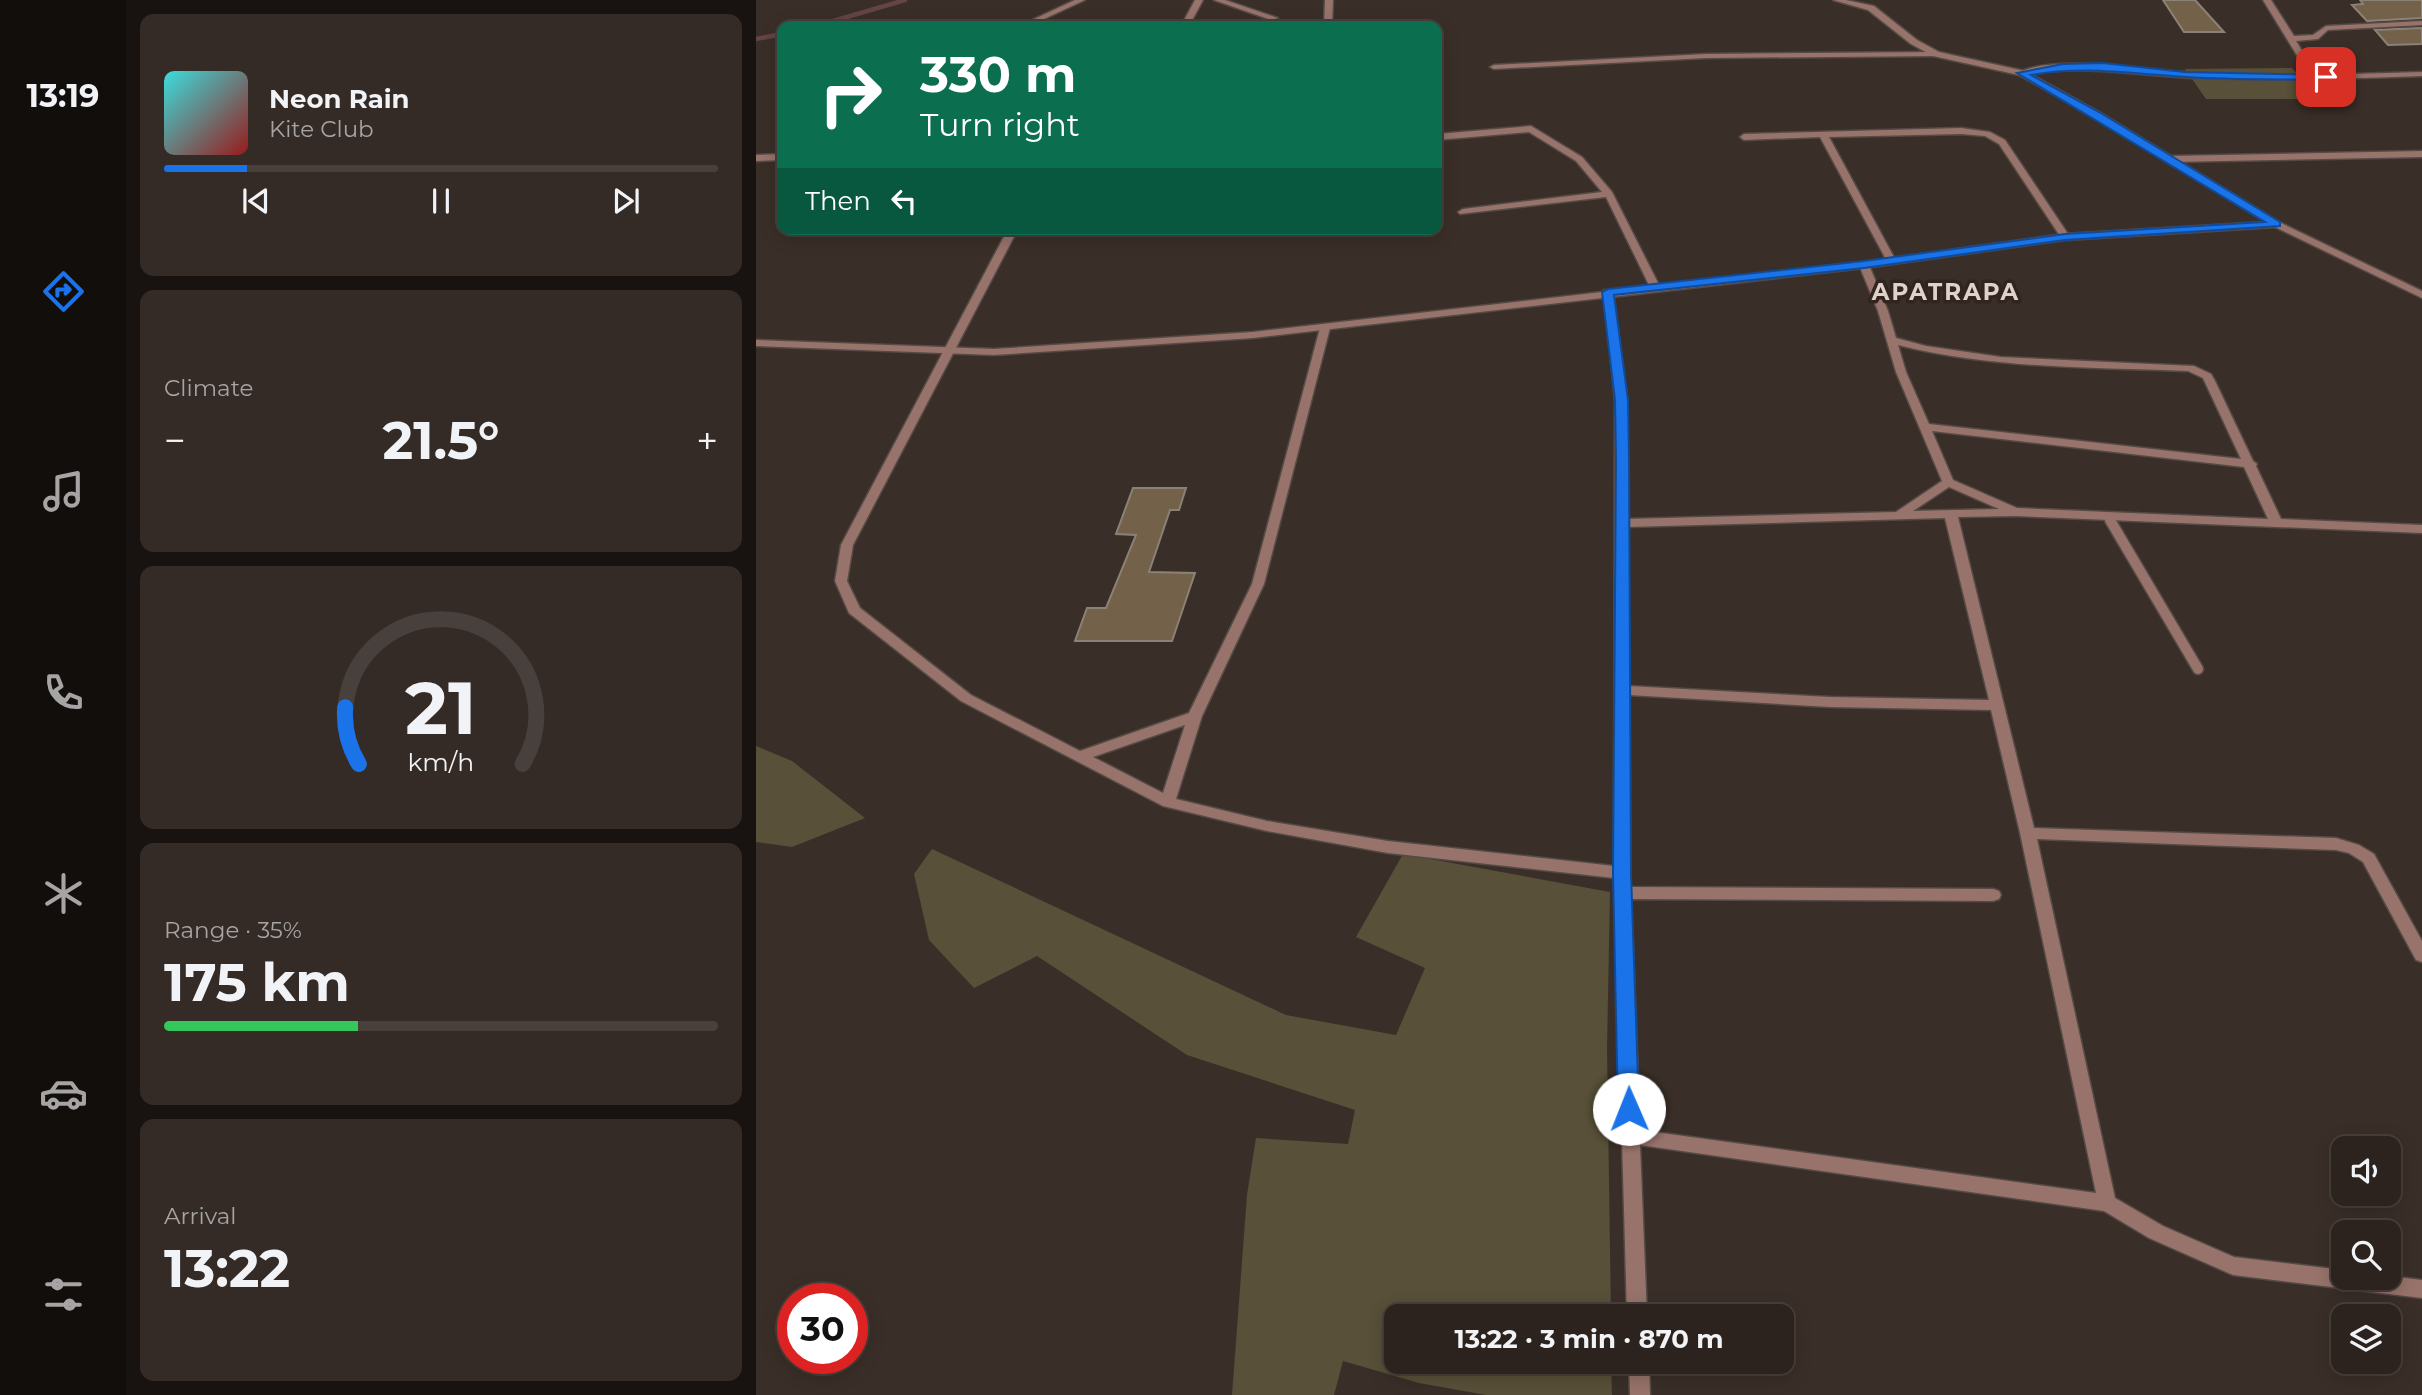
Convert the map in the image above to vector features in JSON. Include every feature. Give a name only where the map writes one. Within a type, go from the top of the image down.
[{"type":"street","points":[[1034,21],[1082,0]]},
{"type":"street","points":[[1188,21],[1199,0]]},
{"type":"street","points":[[1218,0],[1274,18]]},
{"type":"street","points":[[1328,21],[1329,0]]},
{"type":"street","points":[[1837,0],[1870,4],[1914,42],[1936,54]]},
{"type":"street","points":[[2267,0],[2315,77]]},
{"type":"street","points":[[2291,39],[2315,37],[2326,28],[2422,23]]},
{"type":"street","points":[[1494,67],[1706,57],[1936,54],[2022,73],[2276,224],[2422,295]]},
{"type":"street","points":[[2022,73],[2063,66],[2103,66],[2185,75],[2315,77],[2422,74]]},
{"type":"street","points":[[1442,137],[1535,130],[1579,159],[1609,194],[1655,286]]},
{"type":"street","points":[[1744,137],[1961,131],[1996,138],[2065,237]]},
{"type":"street","points":[[1823,135],[1891,261]]},
{"type":"street","points":[[2169,159],[2422,154]]},
{"type":"street","points":[[756,158],[777,158]]},
{"type":"street","points":[[1463,212],[1609,194]]},
{"type":"street","points":[[756,343],[949,351],[1126,344],[1325,328],[1655,286],[1864,265],[2065,237],[2276,224]]},
{"type":"street","points":[[1010,235],[847,545],[841,581],[854,610],[966,698],[1168,802],[1267,826],[1388,847],[1622,873]]},
{"type":"street","points":[[1864,265],[1883,311],[1890,340],[1948,482],[2016,512]]},
{"type":"street","points":[[1608,292],[1621,400],[1622,873],[1636,1304]]},
{"type":"street","points":[[1168,802],[1195,716],[1258,584],[1325,328]]},
{"type":"street","points":[[1890,340],[1932,352],[1974,359],[2190,369],[2200,372],[2210,381],[2277,524]]},
{"type":"street","points":[[1927,427],[2251,464]]},
{"type":"street","points":[[1899,515],[1948,482]]},
{"type":"street","points":[[1621,523],[2016,512],[2109,518],[2422,528]]},
{"type":"street","points":[[1951,515],[2028,833],[2107,1203]]},
{"type":"street","points":[[1622,690],[1830,702],[1996,705]]},
{"type":"street","points":[[1080,756],[1195,716]]},
{"type":"street","points":[[2028,833],[2336,845],[2354,849],[2369,858],[2422,956]]},
{"type":"street","points":[[1623,893],[1993,895]]},
{"type":"street","points":[[1629,1136],[2107,1203],[2156,1232],[2233,1266],[2422,1289]]},
{"type":"street","points":[[1639,1374],[1640,1395]]},
{"type":"lane","points":[[2109,518],[2198,670]]},
{"type":"shaded area","points":[[2292,68],[2320,99],[2206,99],[2185,69]]},
{"type":"shaded area","points":[[756,746],[792,761],[865,818],[792,847],[756,842]]},
{"type":"shaded area","points":[[932,849],[1286,1015],[1396,1035],[1425,968],[1356,937],[1403,854],[1610,892],[1607,1049],[1611,1304],[1384,1304],[1384,1373],[1343,1361],[1334,1395],[1232,1395],[1247,1195],[1256,1138],[1348,1144],[1355,1110],[1187,1055],[1037,956],[974,988],[929,940],[914,874]]},
{"type":"shaded area","points":[[1388,1374],[1611,1374],[1612,1395],[1486,1395],[1419,1383]]},
{"type":"building","points":[[2163,0],[2195,0],[2224,32],[2184,32]]},
{"type":"building","points":[[2360,0],[2422,0],[2422,18],[2367,21],[2352,5],[2363,4]]},
{"type":"building","points":[[2422,28],[2422,44],[2388,45],[2375,30]]},
{"type":"building","points":[[1133,488],[1186,488],[1179,510],[1170,510],[1149,572],[1195,573],[1172,641],[1075,641],[1087,608],[1106,608],[1136,535],[1116,534]]},
{"type":"waterway","points":[[833,21],[905,0]]},
{"type":"waterway","points":[[756,39],[777,35]]},
{"type":"district","name":"APATRAPA","points":[[1946,292]]},
{"type":"route","points":[[1629,1109],[1622,873],[1623,459],[1621,400],[1608,292],[1864,265],[2065,237],[2276,224],[2096,114],[2022,73],[2063,66],[2103,66],[2185,75],[2326,77]]}]
